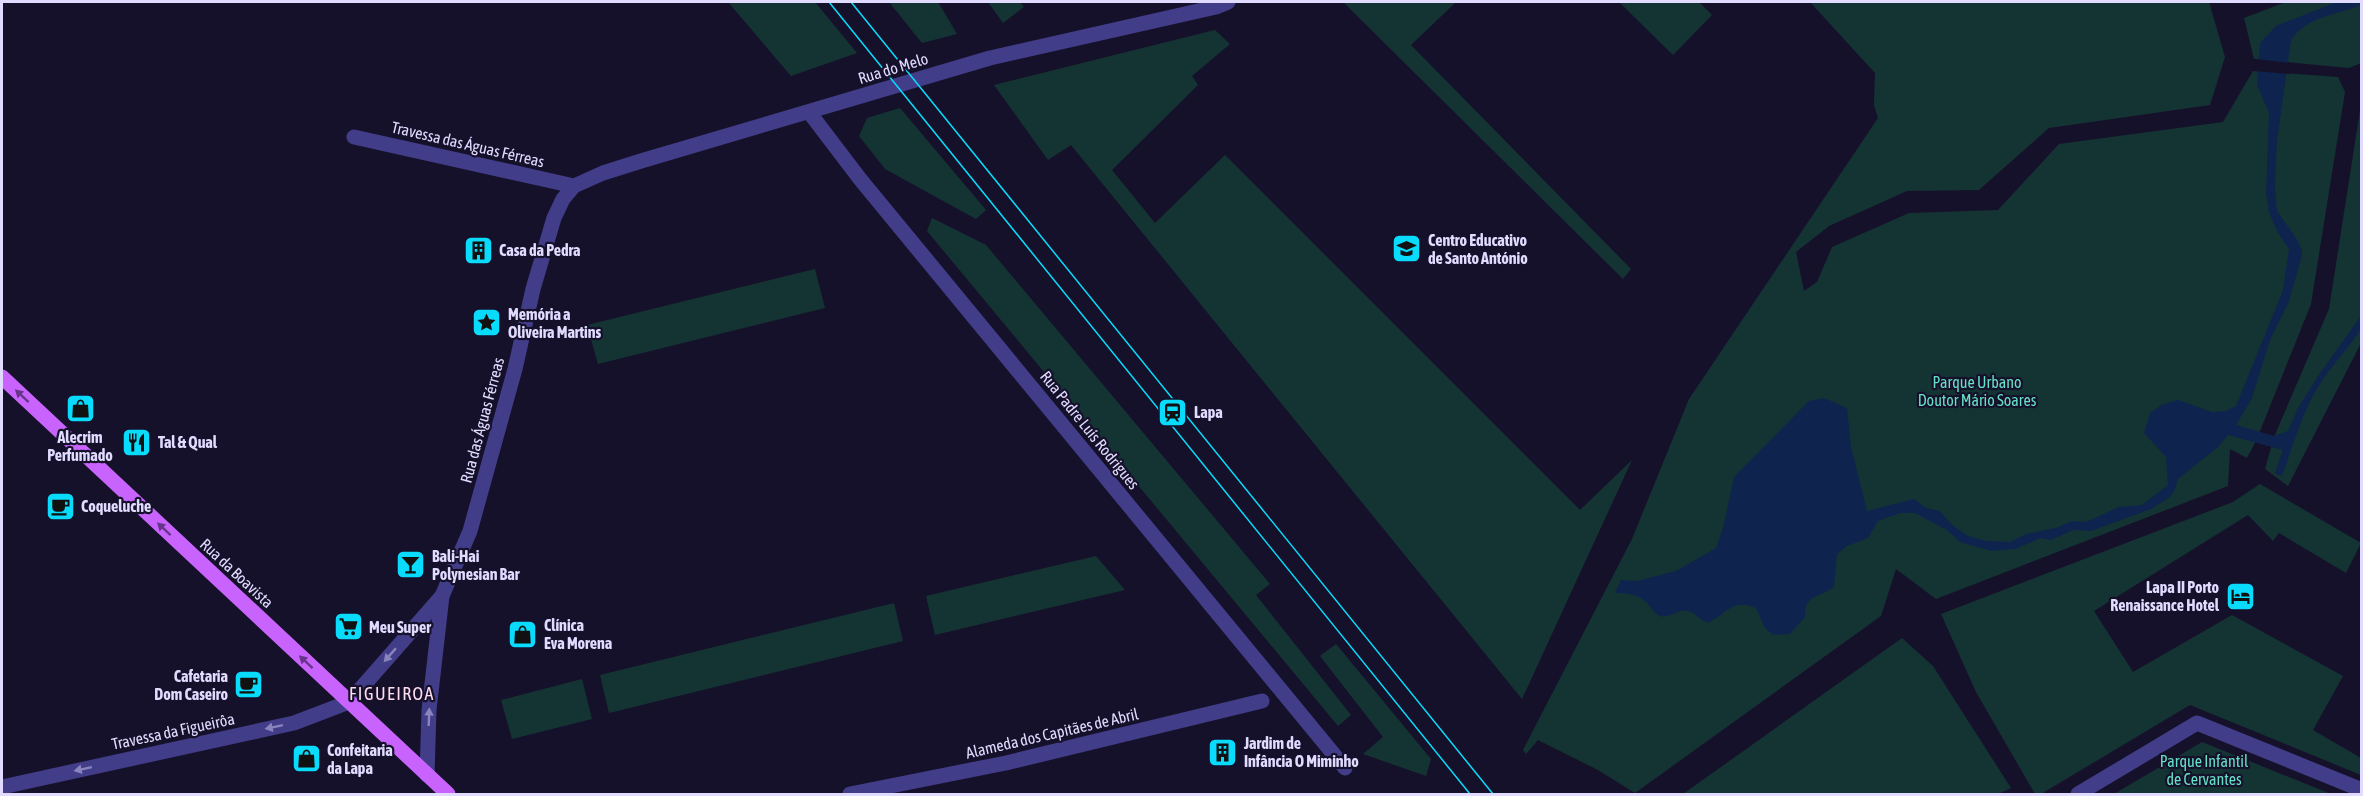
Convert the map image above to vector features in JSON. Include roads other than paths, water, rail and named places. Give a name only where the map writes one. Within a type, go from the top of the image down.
[{"type":"main road","name":"Rua da Boavista","points":[[2,377],[448,795]]},
{"type":"street","name":"Rua do Melo","points":[[574,186],[603,173],[640,161],[990,58],[1216,7],[1228,2]]},
{"type":"street","name":"Rua Padre Luís Rodrigues","points":[[809,112],[860,179],[1345,768]]},
{"type":"street","name":"Travessa das Águas Férreas","points":[[354,137],[574,186]]},
{"type":"street","name":"Rua das Águas Férreas","points":[[427,775],[429,710],[442,596],[470,531],[515,369],[533,289],[554,218],[563,199],[574,186]]},
{"type":"street","name":"Rua das Águas Férreas","points":[[349,702],[442,596]]},
{"type":"street","name":"Alameda dos Capitães de Abril","points":[[850,795],[1006,763],[1262,701]]},
{"type":"street","name":"Travessa da Figueirôa","points":[[2,787],[294,723],[349,702]]},
{"type":"street","points":[[2078,795],[2197,723],[2361,789]]},
{"type":"water","points":[[2337,2],[2361,2],[2361,5],[2314,21],[2305,26],[2291,40],[2277,141],[2275,187],[2277,211],[2298,241],[2302,251],[2301,259],[2288,304],[2270,340],[2252,398],[2236,425],[2274,436],[2288,431],[2298,408],[2318,376],[2361,316],[2362,327],[2323,379],[2312,398],[2282,476],[2275,473],[2283,450],[2228,435],[2218,447],[2178,479],[2170,497],[2151,509],[2091,531],[2073,530],[2051,540],[2041,538],[2015,549],[1992,551],[1960,542],[1947,530],[1915,513],[1900,513],[1878,521],[1868,538],[1847,546],[1837,554],[1834,587],[1810,600],[1805,617],[1790,634],[1773,635],[1765,628],[1756,608],[1748,605],[1730,608],[1708,623],[1694,613],[1684,610],[1664,617],[1660,616],[1640,598],[1615,593],[1621,580],[1637,581],[1676,571],[1716,548],[1723,528],[1734,477],[1809,401],[1824,398],[1847,408],[1851,447],[1867,511],[1914,499],[1926,508],[1940,511],[1952,525],[1968,536],[1986,541],[2010,542],[2026,534],[2056,528],[2072,521],[2086,522],[2119,507],[2142,505],[2168,485],[2166,457],[2144,433],[2150,413],[2163,404],[2178,400],[2212,412],[2226,411],[2236,406],[2283,290],[2289,249],[2278,233],[2269,212],[2266,193],[2269,113],[2257,85],[2260,43],[2276,26]]},
{"type":"tram line","points":[[829,2],[1470,794]]},
{"type":"tram line","points":[[851,2],[1493,794]]},
{"type":"place","name":"Centro Educativo de Santo António","points":[[1407,249]]},
{"type":"place","name":"Casa da Pedra","points":[[478,250]]},
{"type":"place","name":"Memória a Oliveira Martins","points":[[487,323]]},
{"type":"place","name":"Alecrim Perfumado","points":[[80,409]]},
{"type":"place","name":"Lapa","points":[[1173,412]]},
{"type":"place","name":"Tal & Qual","points":[[137,442]]},
{"type":"place","name":"Coqueluche","points":[[60,506]]},
{"type":"place","name":"Bali-Hai Polynesian Bar","points":[[411,565]]},
{"type":"place","name":"Lapa II Porto Renaissance Hotel","points":[[2240,596]]},
{"type":"place","name":"Meu Super","points":[[348,627]]},
{"type":"place","name":"Clínica Eva Morena","points":[[523,634]]},
{"type":"place","name":"Cafetaria Dom Caseiro","points":[[249,685]]},
{"type":"place","name":"Jardim de Infância O Miminho","points":[[1223,752]]},
{"type":"place","name":"Confeitaria da Lapa","points":[[306,759]]},
{"type":"district","name":"FIGUEIROA","points":[[392,693]]},
{"type":"park label","name":"Parque Urbano Doutor Mário Soares","points":[[1977,391]]},
{"type":"park label","name":"Parque Infantil de Cervantes","points":[[2204,770]]}]
